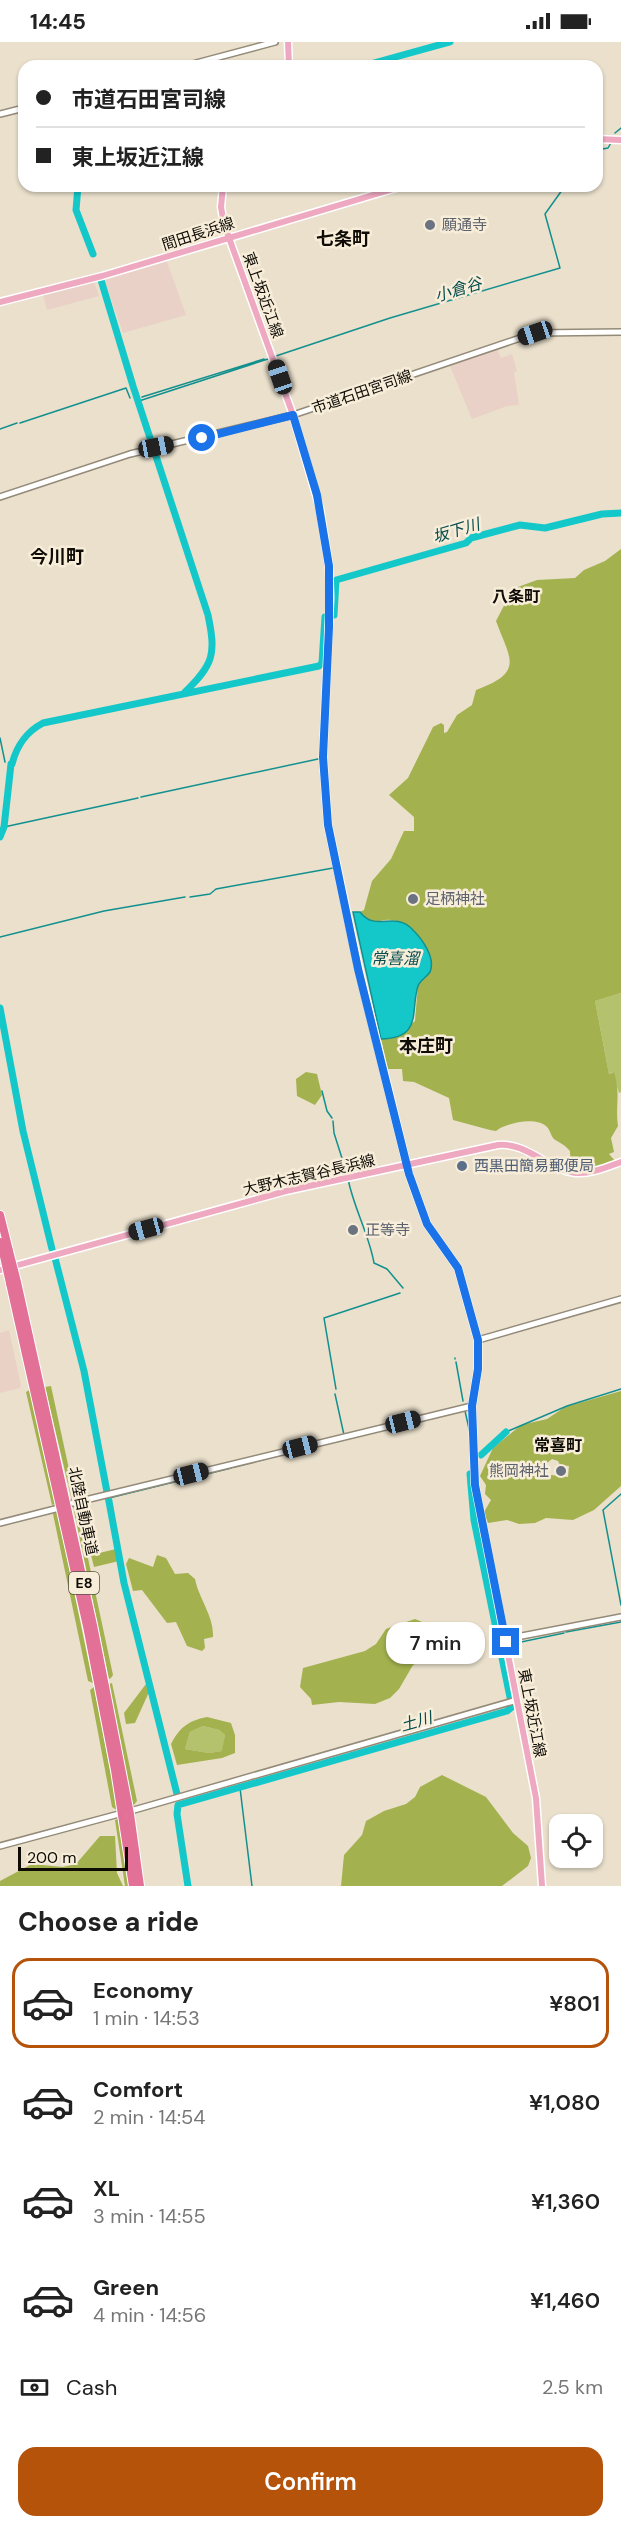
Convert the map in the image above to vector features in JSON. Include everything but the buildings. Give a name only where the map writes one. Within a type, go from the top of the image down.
[{"type":"highway","name":"北陸自動車道","points":[[0,1215],[6,1252],[91,1614],[130,1814],[140,1886]]},
{"type":"highway","name":"北陸自動車道","points":[[0,1242],[6,1252]]},
{"type":"highway","name":"北陸自動車道","points":[[14,1283],[87,1626],[117,1781],[133,1886]]},
{"type":"main road","points":[[288,42],[289,60]]},
{"type":"main road","points":[[603,139],[621,140]]},
{"type":"main road","name":"東上坂近江線","points":[[222,192],[221,207],[229,237],[293,415],[317,495],[329,566],[329,627],[323,757],[328,825],[358,969],[407,1166],[427,1224],[458,1268],[478,1340],[478,1369],[472,1406],[475,1485],[506,1642],[513,1702],[536,1798],[542,1886]]},
{"type":"main road","name":"間田長浜線","points":[[0,302],[102,276],[383,192]]},
{"type":"main road","name":"大野木志賀谷長浜線","points":[[0,1270],[250,1200],[506,1144],[575,1173],[592,1172],[621,1162]]},
{"type":"street","points":[[208,60],[275,42]]},
{"type":"street","points":[[0,114],[18,110]]},
{"type":"street","name":"市道石田宮司線","points":[[0,497],[153,447],[293,415],[535,333],[621,332]]},
{"type":"street","points":[[478,1340],[621,1299]]},
{"type":"street","points":[[73,1503],[472,1406]]},
{"type":"street","points":[[0,1523],[59,1508]]},
{"type":"street","points":[[506,1642],[621,1617]]},
{"type":"street","points":[[134,1810],[513,1702]]},
{"type":"street","points":[[0,1846],[118,1814]]},
{"type":"shaded area","points":[[166,259],[186,315],[123,333],[104,279]]},
{"type":"shaded area","points":[[94,282],[99,296],[47,310],[43,295]]},
{"type":"shaded area","points":[[497,349],[501,358],[512,354],[517,371],[514,372],[519,405],[507,406],[472,419],[450,366]]},
{"type":"shaded area","points":[[9,1330],[21,1386],[0,1393],[0,1333]]},
{"type":"green space","points":[[621,549],[621,993],[595,1001],[609,1074],[614,1072],[617,1087],[618,1126],[611,1138],[614,1152],[609,1154],[616,1162],[588,1170],[571,1170],[570,1151],[554,1139],[548,1128],[542,1124],[521,1122],[507,1125],[496,1131],[453,1120],[449,1098],[414,1082],[403,1081],[402,1069],[388,1069],[381,1039],[395,1036],[415,1021],[418,984],[429,972],[422,946],[408,926],[391,920],[367,921],[360,912],[364,910],[372,881],[391,859],[404,831],[414,831],[414,817],[389,795],[408,778],[433,727],[441,723],[444,725],[444,733],[447,732],[457,715],[472,705],[476,690],[502,677],[508,670],[509,655],[496,621],[510,594],[518,587],[537,580],[575,578],[584,570],[605,561]]},
{"type":"green space","points":[[621,993],[621,1092],[619,1093],[613,1072],[609,1074],[595,1001]]},
{"type":"green space","points":[[306,1072],[317,1074],[322,1095],[315,1105],[297,1096],[296,1079]]},
{"type":"green space","points":[[51,1386],[75,1497],[72,1501],[45,1387]]},
{"type":"green space","points":[[31,1389],[56,1504],[52,1505],[26,1392]]},
{"type":"green space","points":[[621,1391],[621,1486],[594,1510],[573,1520],[546,1518],[535,1523],[519,1524],[507,1520],[488,1523],[484,1512],[491,1500],[485,1494],[486,1485],[480,1476],[493,1448],[521,1425],[547,1419],[565,1407]],"holes":[[[552,1459],[558,1461],[560,1465],[569,1466],[568,1477],[543,1474],[542,1467]]]},
{"type":"green space","points":[[73,1506],[77,1507],[113,1675],[109,1679]]},
{"type":"green space","points":[[57,1510],[93,1683],[88,1681],[53,1514]]},
{"type":"green space","points":[[116,1549],[119,1561],[94,1567],[91,1555]]},
{"type":"green space","points":[[157,1555],[166,1558],[175,1574],[188,1573],[195,1579],[213,1629],[213,1637],[204,1639],[205,1648],[202,1651],[187,1646],[176,1622],[167,1623],[142,1590],[133,1591],[126,1564],[129,1558],[153,1567]]},
{"type":"green space","points":[[415,1619],[429,1625],[434,1640],[432,1656],[413,1665],[399,1689],[390,1698],[375,1704],[339,1702],[312,1705],[311,1699],[300,1687],[303,1668],[365,1651],[376,1644],[386,1629]]},
{"type":"green space","points":[[112,1683],[137,1801],[133,1806],[109,1684]]},
{"type":"green space","points":[[146,1684],[149,1692],[135,1723],[126,1724],[124,1713]]},
{"type":"green space","points":[[94,1687],[118,1811],[112,1807],[90,1690]]},
{"type":"green space","points":[[207,1717],[231,1723],[235,1735],[235,1753],[222,1758],[177,1765],[171,1744],[185,1726]],"holes":[[[203,1726],[219,1730],[225,1735],[222,1751],[209,1753],[185,1749],[190,1732]]]},
{"type":"green space","points":[[203,1726],[219,1730],[225,1735],[223,1751],[209,1753],[185,1749],[190,1732]]},
{"type":"green space","points":[[442,1775],[486,1797],[513,1833],[528,1846],[531,1858],[528,1866],[502,1886],[341,1886],[344,1855],[362,1835],[366,1821],[384,1811],[406,1804],[415,1797],[420,1787]]},
{"type":"green space","points":[[120,1818],[129,1886],[125,1886],[115,1820]]},
{"type":"green space","points":[[100,1836],[115,1836],[117,1873],[123,1886],[0,1886],[0,1881],[32,1864],[63,1867],[76,1864]]},
{"type":"water","name":"常喜溜","points":[[353,912],[360,912],[372,921],[393,921],[406,924],[420,938],[430,955],[430,972],[418,986],[412,1022],[403,1034],[381,1039]]},
{"type":"waterway","points":[[385,60],[450,42]]},
{"type":"waterway","name":"小倉谷","points":[[615,133],[621,128]]},
{"type":"waterway","name":"小倉谷","points":[[603,149],[608,148],[612,141]]},
{"type":"waterway","points":[[78,192],[76,210],[93,254]]},
{"type":"waterway","name":"小倉谷","points":[[276,356],[390,318],[560,268],[545,214],[561,192]]},
{"type":"waterway","points":[[101,280],[208,615],[212,640],[210,658],[202,674],[185,692]]},
{"type":"waterway","name":"小倉谷","points":[[142,397],[264,359]]},
{"type":"waterway","name":"小倉谷","points":[[139,401],[268,359]]},
{"type":"waterway","points":[[20,423],[126,388],[130,398]]},
{"type":"waterway","points":[[0,429],[17,423]]},
{"type":"waterway","name":"坂下川","points":[[334,615],[336,580],[520,525],[545,528],[602,514],[621,513]]},
{"type":"waterway","points":[[12,764],[23,740],[43,723],[319,666],[322,663],[325,617]]},
{"type":"waterway","points":[[0,738],[5,762]]},
{"type":"waterway","points":[[141,797],[318,759]]},
{"type":"waterway","points":[[0,837],[4,827],[11,764]]},
{"type":"waterway","points":[[4,827],[138,798]]},
{"type":"waterway","points":[[190,897],[210,894],[216,889],[333,868]]},
{"type":"waterway","points":[[0,937],[104,911],[185,897]]},
{"type":"waterway","points":[[0,1008],[23,1131],[52,1249]]},
{"type":"waterway","points":[[322,1091],[327,1111],[332,1118]]},
{"type":"waterway","points":[[333,1121],[334,1133],[347,1174]]},
{"type":"waterway","points":[[348,1179],[374,1263],[387,1269],[403,1288]]},
{"type":"waterway","points":[[55,1258],[84,1371],[107,1492]]},
{"type":"waterway","points":[[336,1389],[324,1318],[400,1293]]},
{"type":"waterway","points":[[456,1362],[463,1401]]},
{"type":"waterway","points":[[506,1432],[567,1406],[621,1389]]},
{"type":"waterway","points":[[335,1394],[344,1435]]},
{"type":"waterway","points":[[465,1411],[470,1433],[471,1463]]},
{"type":"waterway","name":"土川","points":[[481,1455],[506,1432]]},
{"type":"waterway","points":[[234,1467],[345,1439]]},
{"type":"waterway","points":[[109,1498],[231,1468]]},
{"type":"waterway","name":"土川","points":[[188,1886],[177,1814],[178,1805],[507,1711],[512,1707],[474,1520],[470,1474]]},
{"type":"waterway","points":[[621,1494],[603,1510],[621,1605]]},
{"type":"waterway","points":[[108,1496],[124,1583],[177,1794]]},
{"type":"waterway","points":[[566,1632],[621,1622]]},
{"type":"waterway","points":[[507,1645],[564,1633]]},
{"type":"waterway","points":[[240,1788],[252,1886]]},
{"type":"place","name":"願通寺","points":[[430,225]]},
{"type":"place","name":"足柄神社","points":[[413,899]]},
{"type":"place","name":"西黒田簡易郵便局","points":[[462,1166]]},
{"type":"place","name":"正等寺","points":[[353,1230]]},
{"type":"place","name":"熊岡神社","points":[[561,1471]]},
{"type":"district","name":"七条町","points":[[343,239]]},
{"type":"district","name":"今川町","points":[[57,557]]},
{"type":"district","name":"八条町","points":[[516,596]]},
{"type":"district","name":"本庄町","points":[[426,1046]]},
{"type":"district","name":"常喜町","points":[[558,1445]]},
{"type":"route","points":[[202,438],[293,415],[317,495],[330,580],[323,757],[328,825],[358,969],[409,1174],[427,1224],[453,1257],[462,1277],[478,1340],[478,1369],[472,1406],[475,1485],[506,1642]]}]
